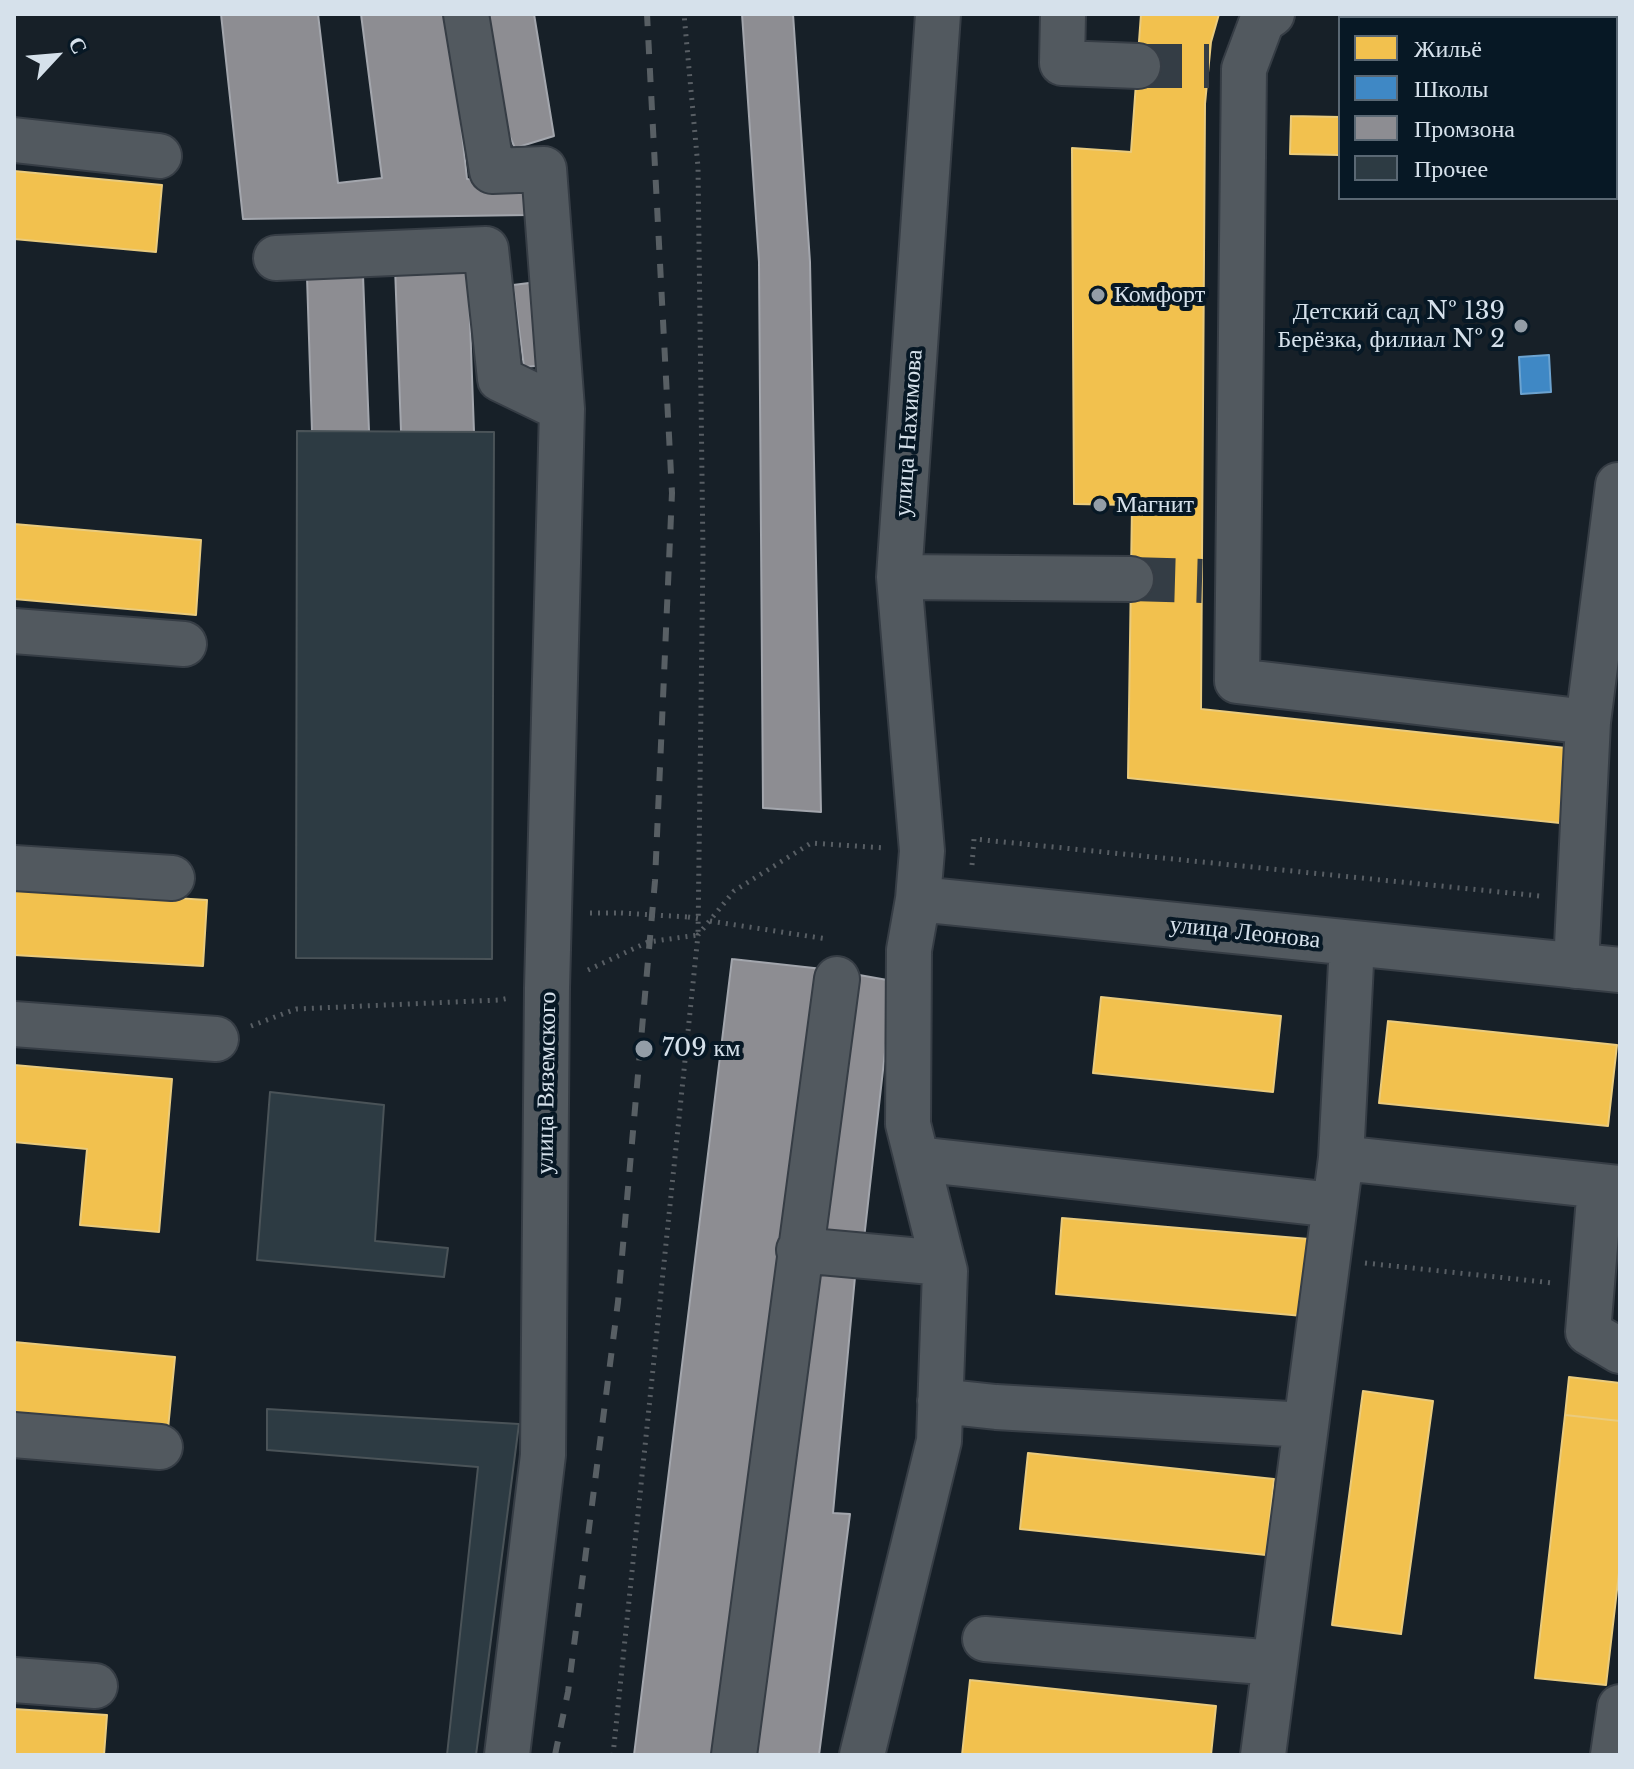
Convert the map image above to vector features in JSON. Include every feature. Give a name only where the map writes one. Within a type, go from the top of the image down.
[{"type":"street","name":"улица Вяземского","points":[[466,14],[492,171],[544,169],[562,409],[547,988],[543,1455],[507,1755]]},
{"type":"street","name":"улица Нахимова","points":[[922,851],[899,577],[938,14]]},
{"type":"street","points":[[1063,14],[1062,63],[1138,66]]},
{"type":"street","points":[[1272,14],[1262,21],[1226,67],[1220,581],[1237,681],[1588,722]]},
{"type":"street","points":[[14,140],[159,156]]},
{"type":"street","points":[[276,258],[502,248],[500,379],[562,409]]},
{"type":"street","points":[[1576,966],[1588,722],[1618,485]]},
{"type":"street","points":[[899,577],[1131,579]]},
{"type":"street","points":[[14,631],[184,644]]},
{"type":"street","points":[[862,1755],[939,1441],[945,1271],[908,1124],[909,950],[922,851]]},
{"type":"street","points":[[14,868],[172,878]]},
{"type":"street","name":"улица Леонова","points":[[918,899],[1620,970]]},
{"type":"street","points":[[1263,1755],[1341,1158],[1352,944]]},
{"type":"street","points":[[734,1755],[837,979]]},
{"type":"street","points":[[14,1024],[216,1039]]},
{"type":"street","points":[[1341,1158],[1610,1187],[1592,1287],[1588,1332],[1620,1351]]},
{"type":"street","points":[[917,1159],[1334,1205]]},
{"type":"street","points":[[799,1250],[943,1263]]},
{"type":"street","points":[[940,1401],[1306,1425]]},
{"type":"street","points":[[14,1435],[160,1447]]},
{"type":"street","points":[[985,1639],[1275,1663]]},
{"type":"street","points":[[14,1680],[95,1686]]},
{"type":"street","points":[[1613,1755],[1620,1707]]},
{"type":"path","points":[[613,1755],[698,935],[703,569],[698,167],[684,14]]},
{"type":"path","points":[[974,839],[1581,900]]},
{"type":"path","points":[[216,1039],[296,1009],[499,1000],[547,988],[648,942],[698,935],[734,891],[811,843],[922,851]]},
{"type":"path","points":[[621,913],[688,917],[780,932]]},
{"type":"path","points":[[1328,1259],[1592,1287]]},
{"type":"building: Жильё","points":[[1141,14],[1219,14],[1211,42],[1205,104],[1201,709],[1566,748],[1560,823],[1128,778],[1132,505],[1074,504],[1072,148],[1131,152]]},
{"type":"building: Жильё","points":[[1291,116],[1338,117],[1338,155],[1290,154]]},
{"type":"building: Жильё","points":[[14,171],[162,185],[156,252],[14,239]]},
{"type":"building: Жильё","points":[[14,524],[201,540],[196,615],[14,599]]},
{"type":"building: Жильё","points":[[14,888],[207,900],[203,966],[14,955]]},
{"type":"building: Жильё","points":[[1101,997],[1281,1016],[1273,1092],[1093,1073]]},
{"type":"building: Жильё","points":[[1388,1021],[1617,1045],[1608,1126],[1379,1103]]},
{"type":"building: Жильё","points":[[14,1065],[172,1079],[159,1232],[80,1225],[87,1149],[14,1142]]},
{"type":"building: Жильё","points":[[1062,1218],[1309,1239],[1303,1316],[1056,1294]]},
{"type":"building: Жильё","points":[[14,1342],[175,1357],[168,1429],[14,1415]]},
{"type":"building: Жильё","points":[[1569,1377],[1620,1383],[1620,1421],[1565,1415]]},
{"type":"building: Жильё","points":[[1363,1391],[1433,1401],[1401,1634],[1332,1625]]},
{"type":"building: Жильё","points":[[1565,1415],[1620,1421],[1620,1564],[1606,1685],[1535,1678]]},
{"type":"building: Жильё","points":[[1028,1453],[1274,1479],[1266,1555],[1020,1529]]},
{"type":"building: Жильё","points":[[970,1680],[1216,1706],[1211,1755],[962,1755]]},
{"type":"building: Жильё","points":[[14,1709],[107,1715],[104,1755],[14,1755]]},
{"type":"building: Школы","points":[[1549,355],[1551,392],[1521,394],[1519,357]]},
{"type":"building: Промзона","points":[[221,14],[318,14],[338,183],[382,178],[361,14],[449,14],[467,179],[526,182],[530,215],[243,219]]},
{"type":"building: Промзона","points":[[484,14],[534,14],[554,136],[515,148],[498,111]]},
{"type":"building: Промзона","points":[[742,14],[793,14],[810,262],[821,812],[763,808],[759,262]]},
{"type":"building: Промзона","points":[[468,265],[474,432],[401,431],[395,267]]},
{"type":"building: Промзона","points":[[363,275],[369,431],[312,431],[307,277]]},
{"type":"building: Промзона","points":[[537,282],[546,365],[524,367],[513,285]]},
{"type":"building: Промзона","points":[[732,959],[823,969],[716,1755],[634,1755]]},
{"type":"building: Промзона","points":[[848,973],[893,981],[864,1239],[818,1234]]},
{"type":"building: Промзона","points":[[811,1272],[855,1277],[833,1513],[850,1514],[819,1755],[755,1755]]},
{"type":"building: Прочее","points":[[297,431],[494,432],[492,959],[296,958]]},
{"type":"building: Прочее","points":[[270,1092],[384,1105],[375,1241],[448,1248],[444,1277],[257,1260]]},
{"type":"building: Прочее","points":[[267,1409],[519,1424],[476,1755],[447,1755],[478,1467],[267,1450]]},
{"type":"tunnel","points":[[1138,66],[1209,66]]},
{"type":"tunnel","points":[[1131,579],[1202,581]]},
{"type":"railway","points":[[555,1755],[568,1692],[618,1302],[655,881],[672,493],[647,14]]},
{"type":"place","name":"Комфорт","points":[[1098,295]]},
{"type":"place","name":"Детский сад № 139 Берёзка, филиал № 2","points":[[1521,326]]},
{"type":"place","name":"Магнит","points":[[1100,505]]},
{"type":"place","name":"709 км","points":[[644,1049]]}]
